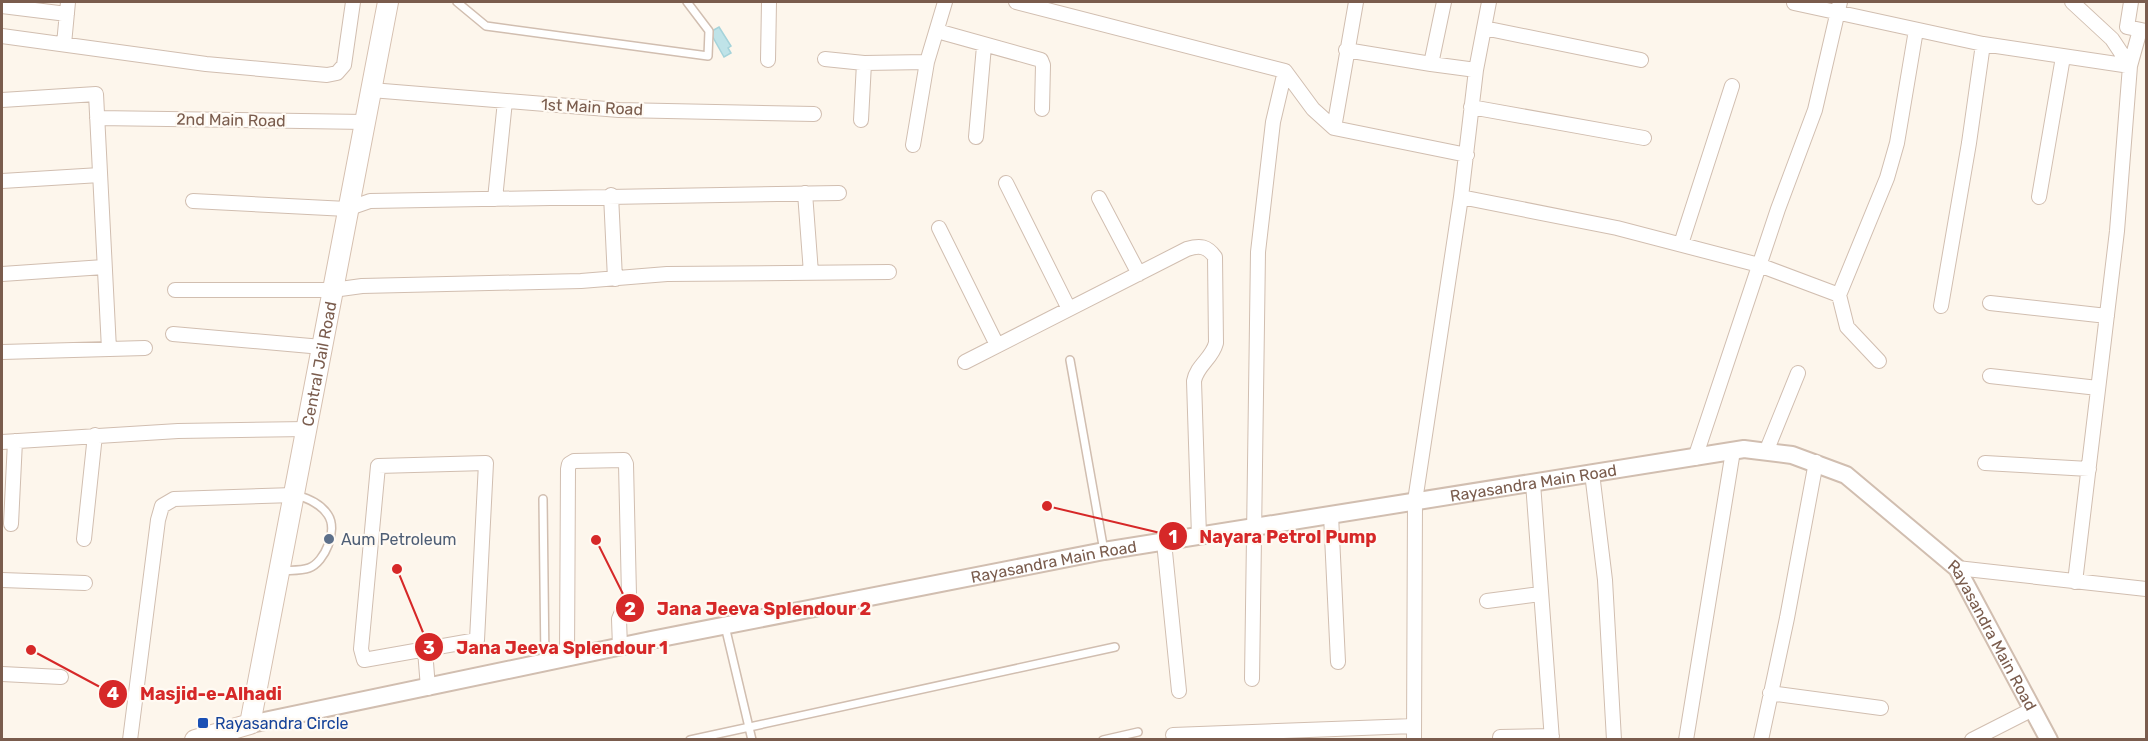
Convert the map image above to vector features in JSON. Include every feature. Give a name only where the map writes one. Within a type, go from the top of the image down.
[{"type":"main road","name":"Central Jail Road","points":[[250,724],[388,2]]},
{"type":"main road","points":[[195,740],[250,724]]},
{"type":"street","points":[[2,36],[206,64],[327,75],[337,73],[344,65],[353,2]]},
{"type":"street","points":[[768,60],[769,2]]},
{"type":"street","points":[[913,145],[927,62],[945,2]]},
{"type":"street","points":[[1016,2],[1285,71],[1313,109],[1334,128],[1467,154]]},
{"type":"street","points":[[1334,128],[1356,2]]},
{"type":"street","points":[[1431,64],[1444,2]]},
{"type":"street","points":[[1173,735],[1414,733],[1415,501],[1461,197],[1476,70],[1489,2]]},
{"type":"street","points":[[1790,2],[1838,7],[1916,30],[1983,44],[2130,66]]},
{"type":"street","points":[[2072,2],[2120,48],[2130,66]]},
{"type":"street","points":[[2075,582],[2117,231],[2130,66],[2143,31],[2127,27],[2132,2]]},
{"type":"street","points":[[2,6],[68,8],[64,44]]},
{"type":"street","points":[[1695,458],[1759,265],[1815,110],[1838,7]]},
{"type":"street","points":[[1484,28],[1641,60]]},
{"type":"street","points":[[1879,361],[1847,327],[1839,295],[1887,178],[1897,143],[1916,30]]},
{"type":"street","points":[[937,31],[984,46],[1041,60],[1043,65],[1042,109]]},
{"type":"street","points":[[1941,306],[1968,153],[1983,44]]},
{"type":"street","points":[[976,137],[984,46]]},
{"type":"street","points":[[1346,50],[1476,70]]},
{"type":"street","points":[[2039,197],[2063,57]]},
{"type":"street","points":[[825,59],[864,63],[927,62]]},
{"type":"street","points":[[861,120],[864,63]]},
{"type":"street","points":[[1252,679],[1258,252],[1273,122],[1285,71]]},
{"type":"street","points":[[1681,244],[1732,86]]},
{"type":"street","name":"1st Main Road","points":[[371,90],[619,110],[814,114]]},
{"type":"street","points":[[2,100],[96,94],[109,349]]},
{"type":"street","points":[[495,198],[505,101]]},
{"type":"street","points":[[1471,107],[1644,138]]},
{"type":"street","name":"2nd Main Road","points":[[97,118],[365,122]]},
{"type":"street","points":[[2,181],[100,175]]},
{"type":"street","points":[[1006,183],[1070,309]]},
{"type":"street","points":[[805,193],[811,273]]},
{"type":"street","points":[[193,201],[347,209],[370,201],[611,195],[839,193]]},
{"type":"street","points":[[611,195],[615,279]]},
{"type":"street","points":[[1461,197],[1617,228],[1681,244],[1759,265],[1839,295]]},
{"type":"street","points":[[1099,198],[1139,274]]},
{"type":"street","points":[[939,228],[997,345]]},
{"type":"street","points":[[965,362],[1198,246],[1209,249],[1215,257],[1216,343],[1214,351],[1196,370],[1194,381],[1199,536]]},
{"type":"street","points":[[2,274],[104,267]]},
{"type":"street","points":[[175,290],[333,290],[362,286],[615,279],[667,274],[889,272]]},
{"type":"street","points":[[1990,303],[2107,316]]},
{"type":"street","points":[[173,334],[322,347]]},
{"type":"street","points":[[2,352],[145,348]]},
{"type":"street","points":[[1766,452],[1798,373]]},
{"type":"street","points":[[1990,376],[2098,388]]},
{"type":"street","points":[[11,524],[8,442],[206,429],[307,429]]},
{"type":"street","points":[[84,539],[95,435]]},
{"type":"street","points":[[1686,740],[1733,451]]},
{"type":"street","name":"Rayasandra Main Road","points":[[250,724],[620,647],[1104,551],[1733,451],[1792,455],[1846,475],[1957,568],[2049,740]]},
{"type":"street","points":[[567,658],[568,469],[569,464],[574,461],[624,460],[626,464],[629,595],[619,619],[620,647]]},
{"type":"street","points":[[1761,740],[1787,618],[1816,462]]},
{"type":"street","points":[[486,463],[477,640],[425,650],[364,660],[362,654],[378,466],[486,463]]},
{"type":"street","points":[[1985,463],[2088,469]]},
{"type":"street","points":[[1592,473],[1605,580],[1614,740]]},
{"type":"street","points":[[1500,737],[1552,738],[1533,483]]},
{"type":"street","points":[[130,740],[158,520],[162,506],[174,499],[294,495]]},
{"type":"street","points":[[1331,515],[1338,662]]},
{"type":"street","points":[[1164,542],[1179,691]]},
{"type":"street","points":[[1957,568],[2146,589]]},
{"type":"street","points":[[2,580],[85,583]]},
{"type":"street","points":[[1487,601],[1540,594]]},
{"type":"street","points":[[425,650],[428,688]]},
{"type":"street","points":[[2,674],[62,677]]},
{"type":"street","points":[[1770,693],[1881,708]]},
{"type":"street","points":[[1972,740],[2033,709]]},
{"type":"lane","points":[[457,2],[486,26],[708,56],[709,31],[687,2]]},
{"type":"lane","points":[[1070,360],[1104,551]]},
{"type":"lane","points":[[280,571],[308,568],[326,554],[332,523],[329,516],[308,499],[294,495]]},
{"type":"lane","points":[[543,500],[545,663]]},
{"type":"lane","points":[[725,626],[752,740]]},
{"type":"lane","points":[[690,740],[1115,647]]},
{"type":"lane","points":[[1103,740],[1138,732]]},
{"type":"water","points":[[719,27],[731,46],[728,48],[731,53],[724,57],[710,32]]},
{"type":"place","name":"Nayara Petrol Pump","points":[[1047,506]]},
{"type":"place","name":"Aum Petroleum","points":[[329,539]]},
{"type":"place","name":"Jana Jeeva Splendour 2","points":[[596,540]]},
{"type":"place","name":"Jana Jeeva Splendour 1","points":[[397,569]]},
{"type":"place","name":"Masjid-e-Alhadi","points":[[31,650]]},
{"type":"place","name":"Rayasandra Circle","points":[[203,723]]}]
